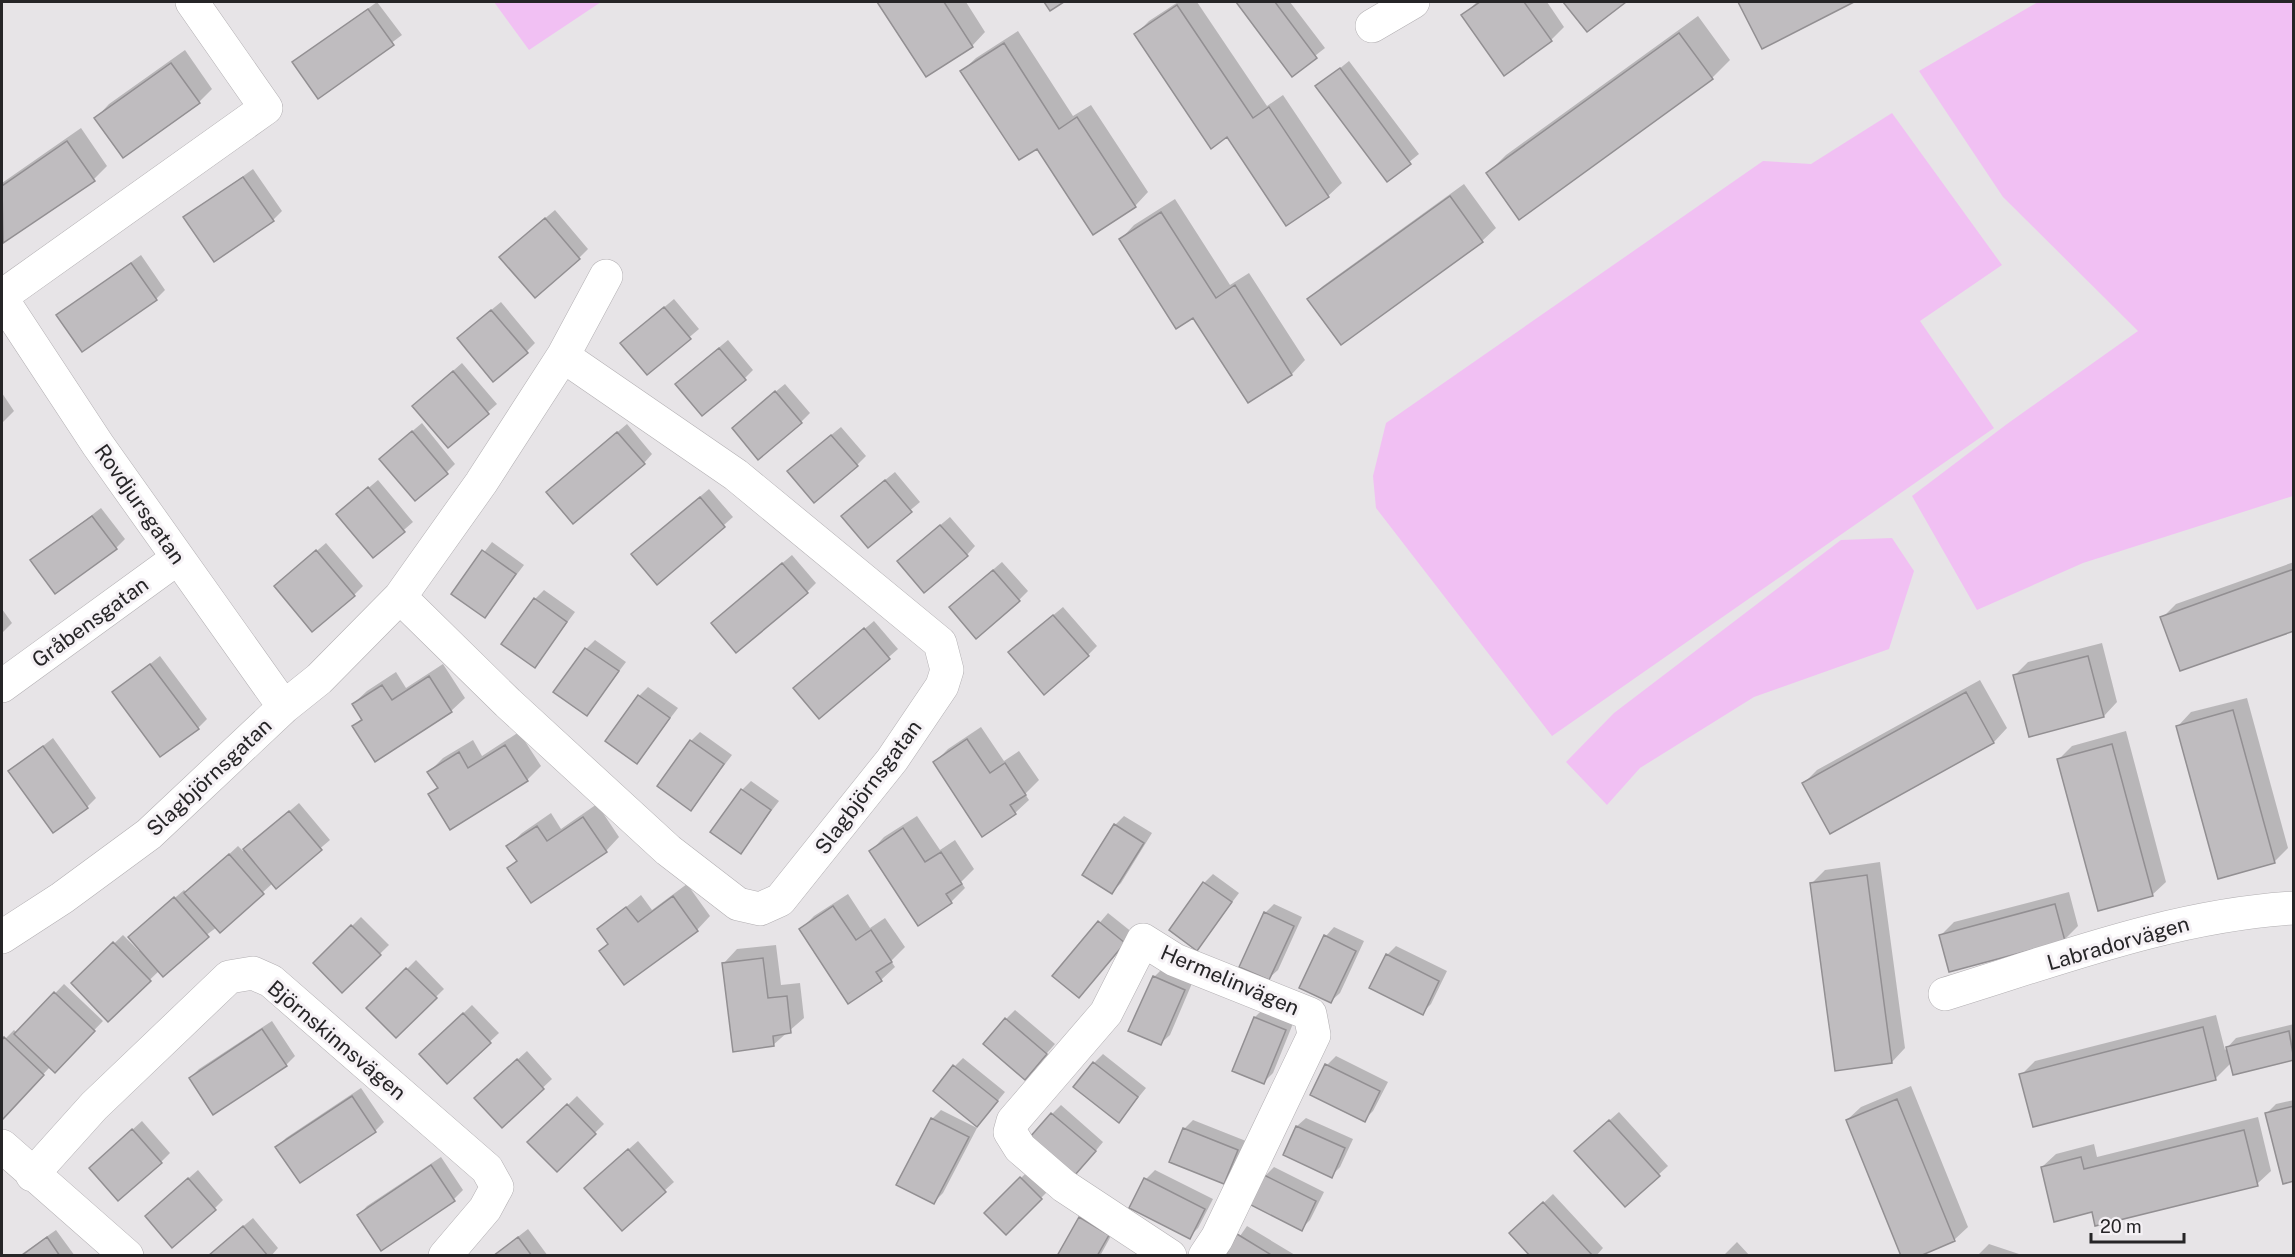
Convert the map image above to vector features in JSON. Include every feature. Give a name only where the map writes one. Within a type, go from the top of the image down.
[{"type":"street","name":"Rovdjursgatan","points":[[192,2],[266,108],[2,298],[98,446],[284,707]]},
{"type":"street","points":[[1372,26],[1413,2]]},
{"type":"street","name":"Slagbjörnsgatan","points":[[2,937],[62,898],[149,834],[284,707],[319,679],[400,597],[482,483],[562,356],[606,276]]},
{"type":"street","name":"Slagbjörnsgatan","points":[[400,597],[508,704],[668,850],[738,904],[760,909],[780,900],[892,760],[942,686],[948,670],[940,643],[736,475],[562,356]]},
{"type":"street","name":"Gråbensgatan","points":[[2,686],[178,558]]},
{"type":"street","name":"Labradorvägen","points":[[1945,994],[2163,928],[2246,911],[2294,908]]},
{"type":"street","name":"Hermelinvägen","points":[[1170,1256],[1064,1186],[1020,1148],[1010,1132],[1013,1121],[1106,1013],[1143,940],[1175,960],[1310,1014],[1314,1035],[1217,1238],[1204,1256]]},
{"type":"street","name":"Björnskinnsvägen","points":[[32,1175],[94,1106],[229,977],[253,973],[271,981],[487,1169],[497,1187],[485,1209],[445,1256]]},
{"type":"street","points":[[2,1146],[32,1175],[127,1256]]},
{"type":"shaded area","points":[[494,2],[601,2],[529,50]]},
{"type":"shaded area","points":[[2038,2],[2293,2],[2293,496],[2083,563],[1977,610],[1912,496],[2007,424],[2138,331],[2003,197],[1919,71]]},
{"type":"shaded area","points":[[1892,113],[2002,265],[1920,321],[1994,428],[1552,736],[1376,508],[1373,476],[1386,423],[1763,161],[1811,164]]},
{"type":"shaded area","points":[[1892,538],[1914,571],[1889,649],[1754,697],[1640,768],[1607,805],[1566,762],[1614,713],[1841,540]]},
{"type":"building","points":[[877,2],[944,2],[973,47],[926,77]]},
{"type":"building","points":[[1044,2],[1064,2],[1050,11]]},
{"type":"building","points":[[1236,2],[1275,2],[1317,58],[1292,77]]},
{"type":"building","points":[[1480,2],[1524,2],[1552,41],[1504,76],[1461,15]]},
{"type":"building","points":[[1563,2],[1626,2],[1587,32]]},
{"type":"building","points":[[1738,2],[1854,2],[1762,49]]},
{"type":"building","points":[[1177,5],[1253,118],[1269,107],[1329,197],[1286,226],[1227,137],[1211,149],[1134,34]]},
{"type":"building","points":[[368,9],[394,45],[318,99],[292,62]]},
{"type":"building","points":[[1679,33],[1713,79],[1519,220],[1486,173]]},
{"type":"building","points":[[1004,43],[1059,129],[1077,117],[1136,207],[1093,235],[1037,149],[1019,160],[960,71]]},
{"type":"building","points":[[171,63],[200,103],[123,158],[94,118]]},
{"type":"building","points":[[1340,68],[1411,164],[1387,182],[1315,86]]},
{"type":"building","points":[[67,141],[95,181],[3,243],[2,186]]},
{"type":"building","points":[[243,177],[274,221],[214,262],[183,217]]},
{"type":"building","points":[[1450,196],[1483,242],[1341,345],[1307,299]]},
{"type":"building","points":[[1161,212],[1216,298],[1235,285],[1292,375],[1248,403],[1193,318],[1176,329],[1119,239]]},
{"type":"building","points":[[545,218],[580,259],[535,298],[499,257]]},
{"type":"building","points":[[131,263],[157,300],[82,352],[56,315]]},
{"type":"building","points":[[664,307],[691,339],[647,375],[620,343]]},
{"type":"building","points":[[491,310],[528,353],[493,382],[457,338]]},
{"type":"building","points":[[719,348],[746,380],[702,416],[675,384]]},
{"type":"building","points":[[453,371],[489,414],[448,448],[412,406]]},
{"type":"building","points":[[775,391],[802,423],[758,460],[732,428]]},
{"type":"building","points":[[412,431],[448,474],[415,501],[379,459]]},
{"type":"building","points":[[617,432],[645,464],[573,524],[546,492]]},
{"type":"building","points":[[831,435],[858,466],[814,503],[787,471]]},
{"type":"building","points":[[885,480],[912,512],[868,548],[841,516]]},
{"type":"building","points":[[368,487],[405,532],[373,558],[336,514]]},
{"type":"building","points":[[700,497],[725,527],[657,585],[631,554]]},
{"type":"building","points":[[92,516],[117,549],[55,594],[30,560]]},
{"type":"building","points":[[940,525],[968,556],[924,593],[897,561]]},
{"type":"building","points":[[316,550],[355,596],[312,632],[274,586]]},
{"type":"building","points":[[482,550],[516,574],[485,618],[451,594]]},
{"type":"building","points":[[782,563],[808,593],[736,653],[711,623]]},
{"type":"building","points":[[2294,569],[2294,631],[2180,671],[2160,617]]},
{"type":"building","points":[[993,570],[1020,601],[976,639],[949,607]]},
{"type":"building","points":[[534,598],[567,622],[535,668],[501,644]]},
{"type":"building","points":[[1053,615],[1089,656],[1044,695],[1008,652]]},
{"type":"building","points":[[864,628],[890,659],[819,719],[793,688]]},
{"type":"building","points":[[585,648],[619,671],[587,716],[553,692]]},
{"type":"building","points":[[2088,656],[2104,717],[2029,737],[2013,675]]},
{"type":"building","points":[[150,664],[199,729],[160,757],[112,692]]},
{"type":"building","points":[[429,676],[452,712],[375,762],[352,726],[362,720],[352,704],[382,685],[392,700]]},
{"type":"building","points":[[1966,692],[1994,743],[1830,834],[1802,783]]},
{"type":"building","points":[[638,695],[670,718],[637,764],[605,741]]},
{"type":"building","points":[[2233,710],[2275,863],[2218,879],[2176,726]]},
{"type":"building","points":[[967,739],[990,773],[1005,763],[1026,795],[1010,805],[1016,814],[982,837],[933,762]]},
{"type":"building","points":[[690,740],[724,764],[691,811],[657,786]]},
{"type":"building","points":[[2112,744],[2153,896],[2098,911],[2057,759]]},
{"type":"building","points":[[505,745],[528,781],[450,830],[428,794],[438,788],[427,772],[459,752],[468,768]]},
{"type":"building","points":[[43,746],[88,808],[53,833],[8,771]]},
{"type":"building","points":[[741,789],[771,810],[741,854],[710,832]]},
{"type":"building","points":[[289,811],[322,850],[276,889],[243,849]]},
{"type":"building","points":[[583,817],[607,852],[531,903],[507,868],[517,861],[506,846],[537,826],[547,841]]},
{"type":"building","points":[[1114,824],[1144,843],[1112,894],[1082,875]]},
{"type":"building","points":[[903,828],[925,862],[941,852],[962,884],[946,894],[952,903],[918,926],[869,851]]},
{"type":"building","points":[[229,854],[264,894],[220,933],[184,893]]},
{"type":"building","points":[[1867,875],[1892,1063],[1835,1071],[1810,883]]},
{"type":"building","points":[[1203,882],[1232,902],[1197,951],[1169,930]]},
{"type":"building","points":[[673,896],[698,931],[624,985],[599,951],[608,944],[597,929],[626,907],[638,922]]},
{"type":"building","points":[[174,897],[209,937],[163,977],[128,937]]},
{"type":"building","points":[[2055,904],[2065,941],[1949,972],[1939,935]]},
{"type":"building","points":[[833,906],[856,940],[871,930],[892,962],[876,972],[882,981],[848,1004],[799,929]]},
{"type":"building","points":[[1264,912],[1294,926],[1269,980],[1239,967]]},
{"type":"building","points":[[1098,921],[1125,943],[1079,998],[1052,976]]},
{"type":"building","points":[[351,925],[381,955],[342,993],[313,963]]},
{"type":"building","points":[[1324,935],[1356,951],[1331,1003],[1299,988]]},
{"type":"building","points":[[113,942],[151,981],[108,1022],[71,983]]},
{"type":"building","points":[[1386,954],[1439,981],[1423,1015],[1369,988]]},
{"type":"building","points":[[763,958],[768,998],[787,996],[791,1033],[773,1036],[774,1046],[733,1052],[722,963]]},
{"type":"building","points":[[406,968],[437,998],[396,1038],[366,1008]]},
{"type":"building","points":[[1153,976],[1185,990],[1161,1045],[1128,1031]]},
{"type":"building","points":[[54,992],[95,1031],[55,1073],[14,1034]]},
{"type":"building","points":[[463,1013],[491,1043],[447,1084],[419,1054]]},
{"type":"building","points":[[1254,1017],[1286,1030],[1264,1084],[1232,1071]]},
{"type":"building","points":[[1005,1018],[1047,1054],[1025,1080],[983,1044]]},
{"type":"building","points":[[2203,1027],[2216,1080],[2033,1127],[2019,1074]]},
{"type":"building","points":[[262,1029],[287,1066],[213,1115],[189,1078]]},
{"type":"building","points":[[2289,1031],[2294,1060],[2233,1075],[2226,1047]]},
{"type":"building","points":[[4,1037],[44,1075],[2,1120],[2,1040]]},
{"type":"building","points":[[517,1059],[544,1089],[502,1128],[474,1098]]},
{"type":"building","points":[[1093,1062],[1138,1097],[1119,1123],[1073,1087]]},
{"type":"building","points":[[1325,1064],[1380,1091],[1365,1122],[1310,1095]]},
{"type":"building","points":[[953,1065],[998,1101],[977,1127],[933,1091]]},
{"type":"building","points":[[352,1096],[376,1132],[300,1183],[275,1147]]},
{"type":"building","points":[[1897,1099],[1955,1241],[1920,1256],[1901,1256],[1846,1120]]},
{"type":"building","points":[[567,1104],[596,1134],[557,1172],[527,1142]]},
{"type":"building","points":[[2294,1106],[2294,1181],[2283,1184],[2265,1113]]},
{"type":"building","points":[[1051,1113],[1096,1151],[1075,1175],[1030,1137]]},
{"type":"building","points":[[931,1118],[969,1137],[934,1204],[896,1185]]},
{"type":"building","points":[[1609,1120],[1660,1176],[1625,1207],[1574,1151]]},
{"type":"building","points":[[1296,1126],[1345,1148],[1332,1178],[1283,1155]]},
{"type":"building","points":[[1183,1128],[1238,1150],[1224,1184],[1169,1162]]},
{"type":"building","points":[[132,1129],[162,1163],[118,1201],[89,1168]]},
{"type":"building","points":[[2244,1130],[2258,1186],[2095,1226],[2092,1212],[2054,1222],[2041,1167],[2081,1157],[2084,1169]]},
{"type":"building","points":[[628,1149],[666,1192],[622,1231],[584,1188]]},
{"type":"building","points":[[431,1165],[455,1201],[381,1251],[357,1215]]},
{"type":"building","points":[[1264,1175],[1316,1201],[1302,1231],[1249,1204]]},
{"type":"building","points":[[1020,1177],[1042,1199],[1006,1235],[984,1213]]},
{"type":"building","points":[[188,1178],[216,1210],[172,1248],[145,1216]]},
{"type":"building","points":[[1144,1178],[1205,1209],[1190,1239],[1129,1208]]},
{"type":"building","points":[[1543,1202],[1593,1256],[1530,1256],[1509,1233]]},
{"type":"building","points":[[1079,1217],[1109,1235],[1097,1256],[1057,1256]]},
{"type":"building","points":[[243,1226],[268,1256],[208,1256]]},
{"type":"building","points":[[1237,1234],[1273,1256],[1225,1256]]},
{"type":"building","points":[[47,1237],[60,1256],[21,1256]]},
{"type":"building","points":[[518,1237],[532,1256],[493,1256]]}]
